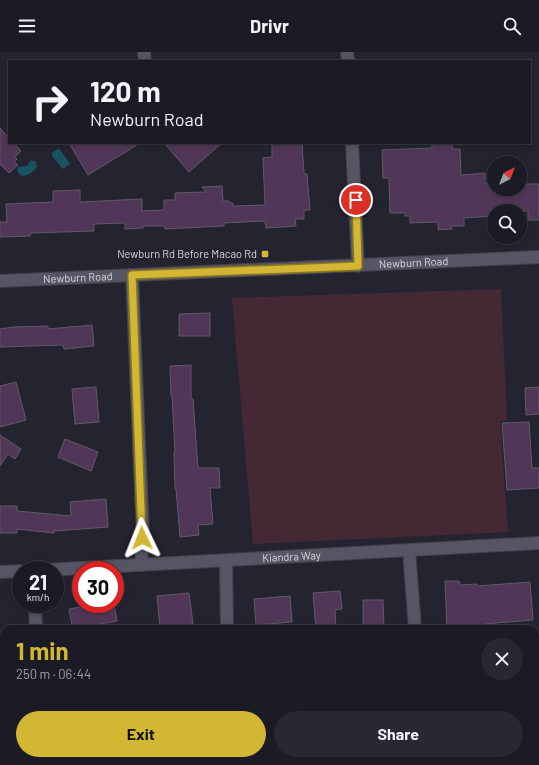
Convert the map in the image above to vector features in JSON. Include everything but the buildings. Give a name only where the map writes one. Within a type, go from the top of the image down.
[{"type":"street","points":[[352,144],[358,266]]},
{"type":"street","name":"Newburn Road","points":[[0,281],[539,257]]},
{"type":"street","points":[[132,275],[142,538],[141,565]]},
{"type":"street","name":"Kiandra Way","points":[[64,569],[539,543]]},
{"type":"street","points":[[409,550],[415,625]]},
{"type":"street","points":[[226,561],[228,625]]},
{"type":"street","points":[[0,572],[12,571]]},
{"type":"street","points":[[35,613],[36,625]]},
{"type":"shaded area","points":[[501,289],[507,420],[500,421],[508,532],[253,544],[232,298]]},
{"type":"water","points":[[59,148],[70,164],[63,169],[52,156],[52,153]]},
{"type":"water","points":[[31,160],[36,162],[37,167],[30,174],[23,176],[20,175],[17,170],[18,167],[27,166]]},
{"type":"place","name":"Newburn Rd Before Macao Rd","points":[[265,254]]},
{"type":"route","points":[[142,538],[132,275],[358,266],[356,200]]}]
